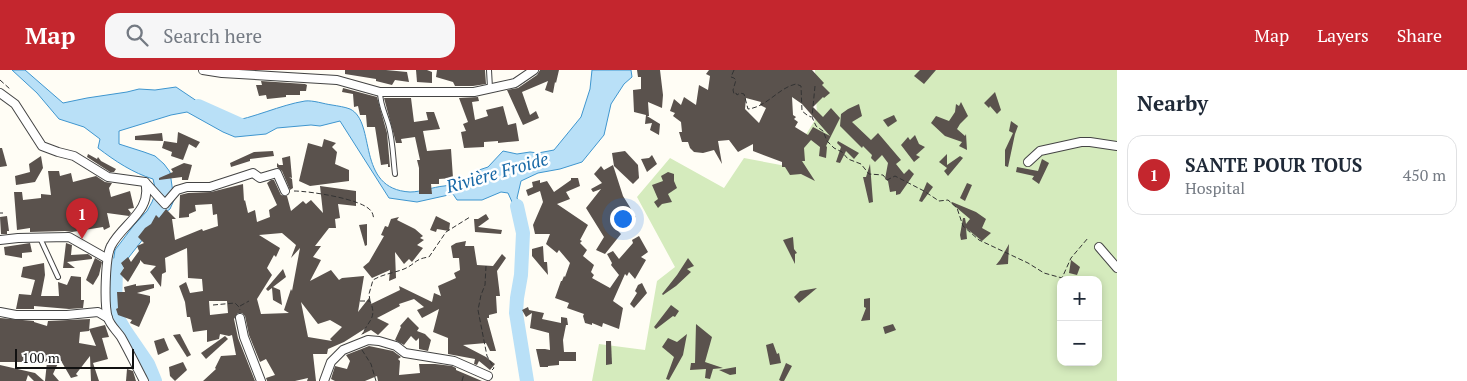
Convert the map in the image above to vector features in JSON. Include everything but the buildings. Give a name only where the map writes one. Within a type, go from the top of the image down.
[{"type":"street","points":[[203,70],[222,73],[285,73],[337,80],[380,92],[474,92],[514,83],[534,70]]},
{"type":"street","points":[[0,93],[15,104],[42,146],[74,156],[108,177],[145,182],[165,204],[178,190],[187,187],[210,187],[253,173],[260,178],[277,173],[285,191]]},
{"type":"street","points":[[1028,162],[1040,151],[1081,142],[1117,146]]},
{"type":"street","points":[[108,318],[106,258],[111,246],[124,228],[140,212],[147,189],[145,182]]},
{"type":"street","points":[[0,240],[69,237],[106,258]]},
{"type":"street","points":[[1099,247],[1117,268]]},
{"type":"street","points":[[0,312],[16,315],[67,315],[98,312],[108,318],[144,381]]},
{"type":"street","points":[[240,318],[244,337],[261,381]]},
{"type":"street","points":[[324,381],[331,362],[343,350],[368,340],[396,346],[405,353],[454,361],[488,376]]},
{"type":"lane","points":[[489,70],[490,88]]},
{"type":"lane","points":[[380,92],[380,102],[391,140],[395,174]]},
{"type":"lane","points":[[40,238],[58,277]]},
{"type":"path","points":[[734,70],[731,77],[736,80],[733,90],[734,94],[736,93],[737,96],[740,93],[744,94],[748,109],[761,106],[786,86],[796,84],[801,86],[802,111],[807,116],[812,117]]},
{"type":"path","points":[[815,86],[812,117],[816,126],[823,131],[827,141],[834,148],[842,152],[848,159],[861,164],[869,174],[883,175],[887,180],[895,176],[924,191],[938,201],[948,200],[957,208],[963,226],[979,240],[1028,263],[1044,273],[1062,278],[1071,258],[1088,238]]},
{"type":"path","points":[[285,191],[308,191],[364,205],[371,210],[374,219]]},
{"type":"path","points":[[376,381],[371,364],[360,343],[363,331],[372,319],[372,306],[369,294],[374,280],[382,275],[406,268],[418,258],[429,256],[446,232],[470,217]]},
{"type":"path","points":[[486,266],[486,285],[481,295],[478,310],[487,356],[494,368],[488,376]]},
{"type":"path","points":[[213,305],[231,303],[239,306],[250,300]]},
{"type":"path","points":[[360,301],[370,301]]},
{"type":"path","points":[[239,306],[240,318]]},
{"type":"green space","points":[[815,70],[1117,70],[1117,381],[592,381],[599,344],[645,350],[657,281],[675,267],[637,197],[670,158],[724,188],[744,158],[786,166],[817,117]]},
{"type":"water","points":[[12,70],[25,70],[63,103],[139,89],[155,90],[176,87],[228,122],[305,101],[348,108],[358,116],[363,127],[374,168],[381,180],[393,188],[410,192],[463,182],[471,178],[476,171],[488,167],[503,151],[517,154],[554,150],[581,117],[590,89],[592,70],[631,70],[632,77],[624,84],[611,104],[604,135],[582,162],[538,173],[521,181],[517,198],[522,208],[522,224],[508,193],[501,192],[482,200],[457,200],[453,194],[417,202],[389,198],[340,121],[320,126],[277,128],[266,134],[235,137],[187,112],[119,131],[119,144],[155,156],[164,164],[170,172],[174,200],[170,209],[162,215],[129,257],[120,272],[117,283],[110,283],[115,250],[147,211],[152,202],[156,192],[153,179],[124,166],[98,148],[100,139],[84,127],[59,119],[37,93]]},
{"type":"waterway","name":"Rivière Froide","points":[[198,106],[245,127],[250,125]]},
{"type":"waterway","points":[[517,206],[523,233],[521,275],[516,313],[527,381]]},
{"type":"waterway","points":[[116,265],[115,313],[148,364],[155,381]]},
{"type":"place","name":"SANTE POUR TOUS","points":[[82,239]]}]
